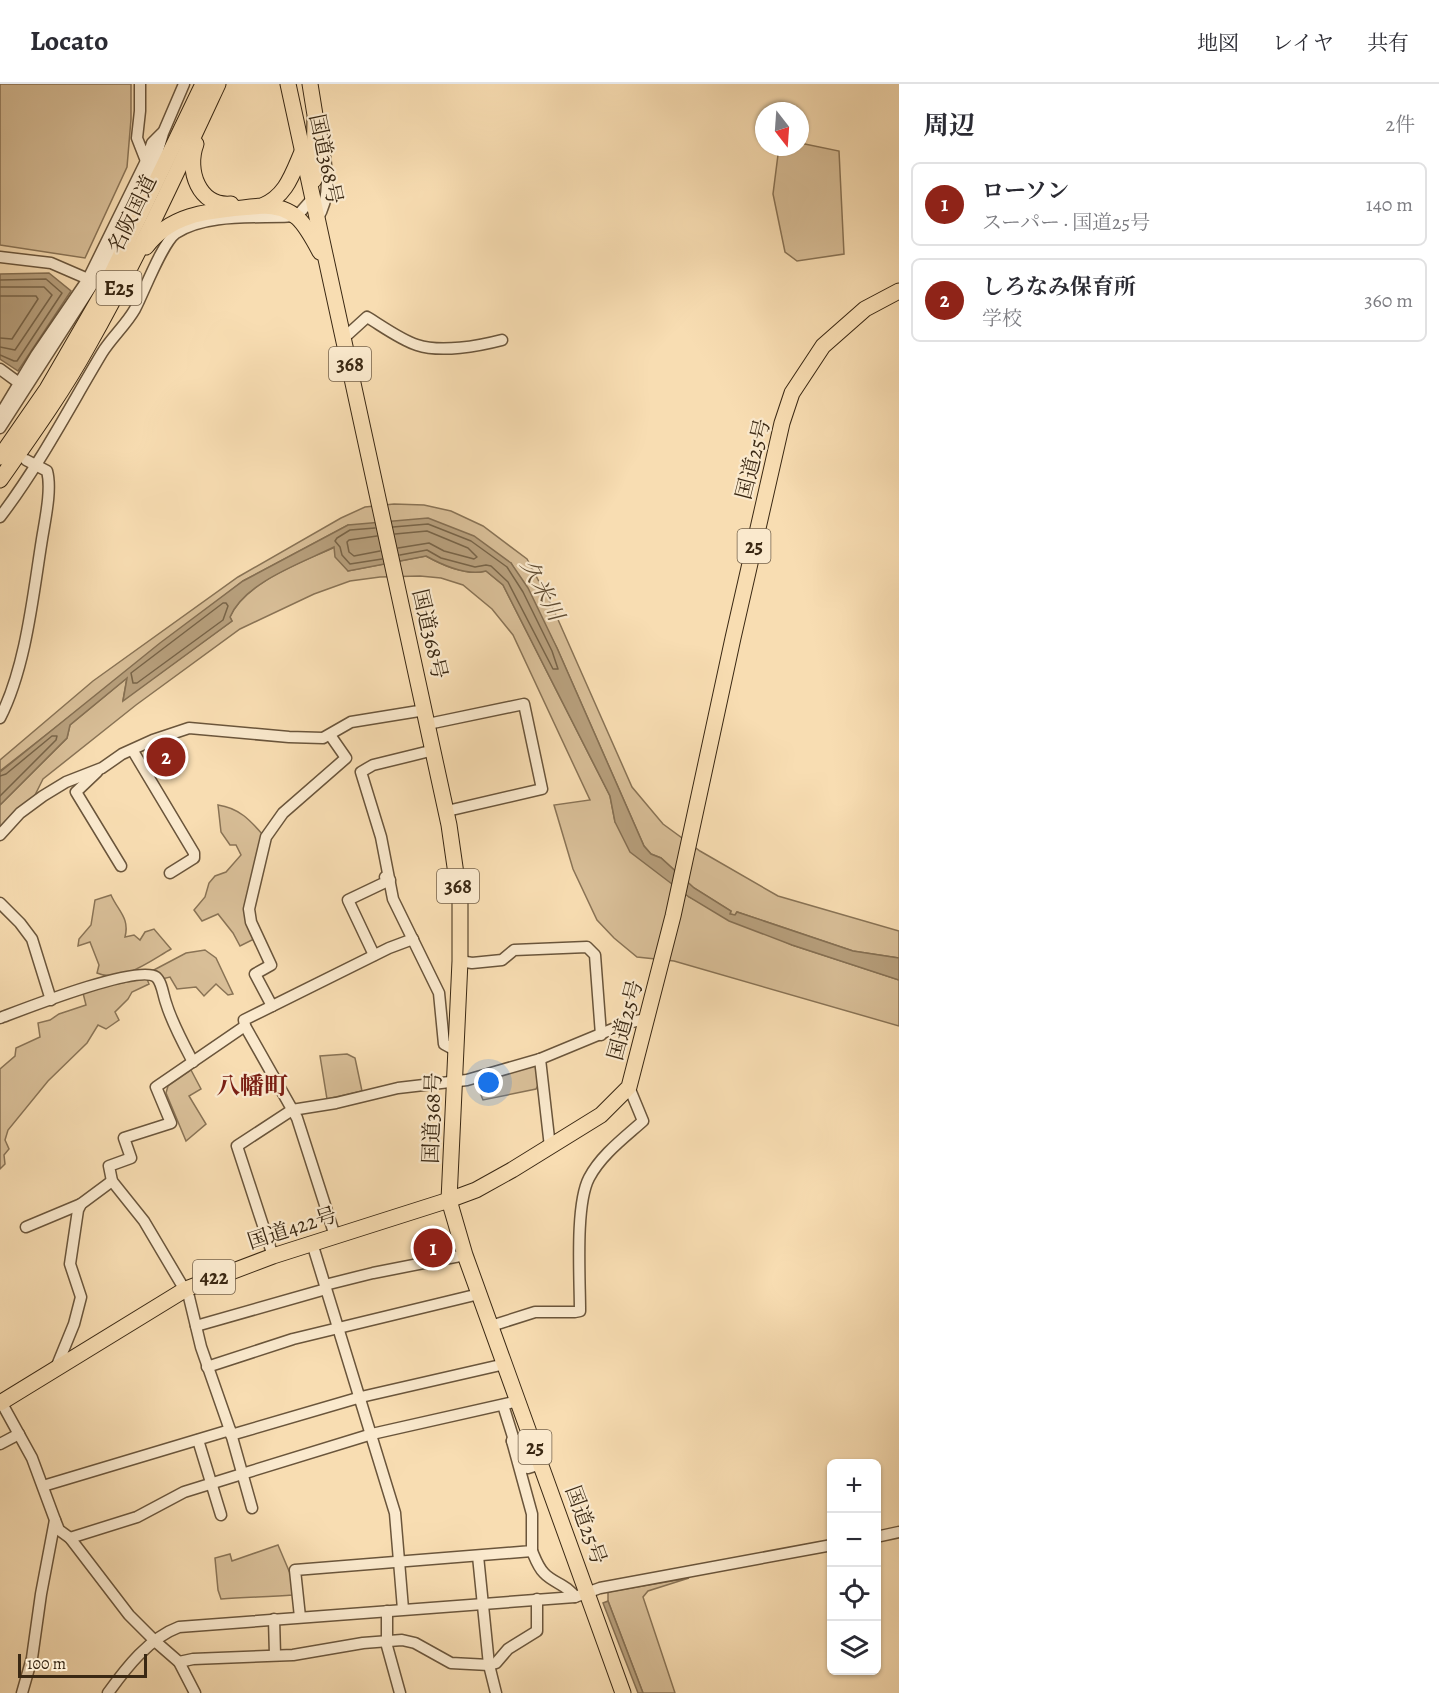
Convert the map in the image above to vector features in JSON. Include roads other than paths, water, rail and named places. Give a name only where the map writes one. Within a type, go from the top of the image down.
[{"type":"highway","points":[[170,155],[179,121],[196,84]]},
{"type":"highway","name":"名阪国道","points":[[0,457],[47,389],[102,294],[203,84]]},
{"type":"highway","name":"名阪国道","points":[[0,480],[88,347],[138,252],[218,84]]},
{"type":"highway","points":[[223,84],[194,150],[192,164],[198,186],[207,197],[219,204],[261,201],[273,195],[283,185],[290,167],[291,100]]},
{"type":"highway","name":"国道368号","points":[[288,84],[447,811],[460,902],[460,961],[449,1200]]},
{"type":"highway","points":[[310,84],[315,115],[312,199]]},
{"type":"highway","points":[[262,206],[281,195],[302,152]]},
{"type":"highway","points":[[27,441],[55,406],[77,372],[141,256],[155,236],[168,225],[192,215],[262,206],[278,207],[297,216],[329,267]]},
{"type":"highway","name":"国道25号","points":[[623,1693],[582,1595],[541,1464],[511,1403],[505,1364],[465,1255],[449,1200],[476,1190],[601,1115],[629,1087],[676,905],[782,423],[792,393],[823,346],[865,309],[899,291]]},
{"type":"highway","name":"国道422号","points":[[0,1402],[186,1289],[273,1256],[449,1200]]},
{"type":"street","points":[[140,84],[137,138],[146,161]]},
{"type":"street","points":[[0,428],[96,279],[153,164],[163,133],[184,84]]},
{"type":"street","points":[[316,84],[326,165],[327,200],[324,210],[317,219]]},
{"type":"street","points":[[0,415],[36,356],[88,279],[146,161],[152,143],[163,133]]},
{"type":"street","points":[[0,517],[31,463],[104,350],[134,311],[174,235],[194,224],[217,220],[297,216],[312,199]]},
{"type":"street","points":[[0,257],[51,263],[88,279]]},
{"type":"street","points":[[345,337],[367,317],[417,346],[442,348],[480,346],[502,340]]},
{"type":"street","points":[[0,369],[15,380]]},
{"type":"street","points":[[0,718],[12,689],[30,613],[45,516],[49,477],[47,471],[31,463]]},
{"type":"street","points":[[121,866],[76,792],[102,768],[122,754],[153,740],[189,728],[311,739],[323,738],[351,722],[426,717],[524,704],[542,789],[447,811]]},
{"type":"street","points":[[272,1006],[255,974],[271,965],[251,922],[249,909],[260,856],[266,837],[283,813],[346,758],[330,735]]},
{"type":"street","points":[[133,750],[194,853],[194,858],[170,873]]},
{"type":"street","points":[[434,750],[373,765],[362,772],[381,837],[387,878],[393,899],[439,993],[444,1044],[455,1050]]},
{"type":"street","points":[[1,833],[20,813],[43,796],[66,782],[102,768]]},
{"type":"street","points":[[374,955],[348,900],[387,878]]},
{"type":"street","points":[[0,903],[32,939],[51,1000]]},
{"type":"street","points":[[335,1236],[297,1118],[245,1026],[244,1020],[374,955],[413,939]]},
{"type":"street","points":[[460,961],[472,963],[502,960],[514,950],[587,947],[595,956],[601,1035]]},
{"type":"street","points":[[0,1018],[108,981],[146,974],[158,979],[167,1008],[193,1062]]},
{"type":"street","points":[[273,1256],[237,1146],[292,1110],[336,1103],[398,1088],[467,1080],[540,1059],[627,1023],[646,1020]]},
{"type":"street","points":[[245,1026],[156,1087],[171,1123],[124,1138],[131,1158],[109,1166],[112,1181],[144,1221],[186,1289],[207,1368],[230,1432],[252,1508]]},
{"type":"street","points":[[540,1059],[550,1147]]},
{"type":"street","points":[[491,1326],[535,1312],[580,1311],[581,1205],[588,1180],[597,1165],[643,1121],[629,1087]]},
{"type":"street","points":[[26,1227],[81,1204],[112,1181]]},
{"type":"street","points":[[56,1368],[74,1324],[81,1297],[70,1260],[81,1204]]},
{"type":"street","points":[[312,1243],[395,1513],[403,1609]]},
{"type":"street","points":[[196,1326],[373,1273],[465,1255]]},
{"type":"street","points":[[207,1368],[276,1344],[479,1294]]},
{"type":"street","points":[[43,1486],[198,1440],[361,1397],[505,1364]]},
{"type":"street","points":[[0,1402],[32,1458],[59,1530],[70,1538],[129,1615],[179,1662],[195,1693]]},
{"type":"street","points":[[70,1538],[137,1517],[184,1492],[211,1483],[372,1434],[511,1403],[512,1441],[532,1514],[532,1551],[542,1571],[582,1595]]},
{"type":"street","points":[[0,1444],[19,1434]]},
{"type":"street","points":[[198,1440],[221,1515]]},
{"type":"street","points":[[512,1441],[518,1440],[528,1468],[541,1464]]},
{"type":"street","points":[[22,1693],[32,1658],[55,1520]]},
{"type":"street","points":[[881,1536],[899,1532]]},
{"type":"street","points":[[108,1693],[128,1667],[169,1631],[179,1627],[582,1595],[600,1588],[827,1546]]},
{"type":"street","points":[[300,1617],[295,1570],[532,1551]]},
{"type":"street","points":[[478,1556],[489,1665],[496,1693]]},
{"type":"street","points":[[179,1662],[193,1659],[292,1655],[402,1640],[415,1643],[451,1663],[489,1665],[496,1663],[508,1649],[537,1631],[537,1599]]},
{"type":"street","points":[[387,1611],[387,1641],[400,1693]]},
{"type":"street","points":[[274,1619],[275,1655]]},
{"type":"water","points":[[49,273],[71,291],[18,371],[0,359],[0,274]]},
{"type":"water","points":[[428,518],[474,536],[511,563],[528,588],[557,648],[644,846],[651,854],[661,858],[694,888],[731,911],[730,914],[735,915],[737,912],[853,951],[899,958],[899,980],[792,945],[729,921],[689,897],[630,852],[615,822],[610,796],[503,585],[486,571],[463,571],[426,556],[348,571],[335,557],[334,547],[276,575],[248,594],[237,605],[230,617],[232,621],[123,701],[127,678],[70,725],[67,738],[0,805],[0,772],[160,643],[243,581],[348,525]]},
{"type":"water","points":[[608,1601],[643,1693],[638,1693],[603,1603]]},
{"type":"place","name":"しろなみ保育所","points":[[166,757]]},
{"type":"place","name":"ローソン","points":[[433,1248]]},
{"type":"district","name":"八幡町","points":[[252,1086]]},
{"type":"water label","name":"久米川","points":[[542,590]]}]
